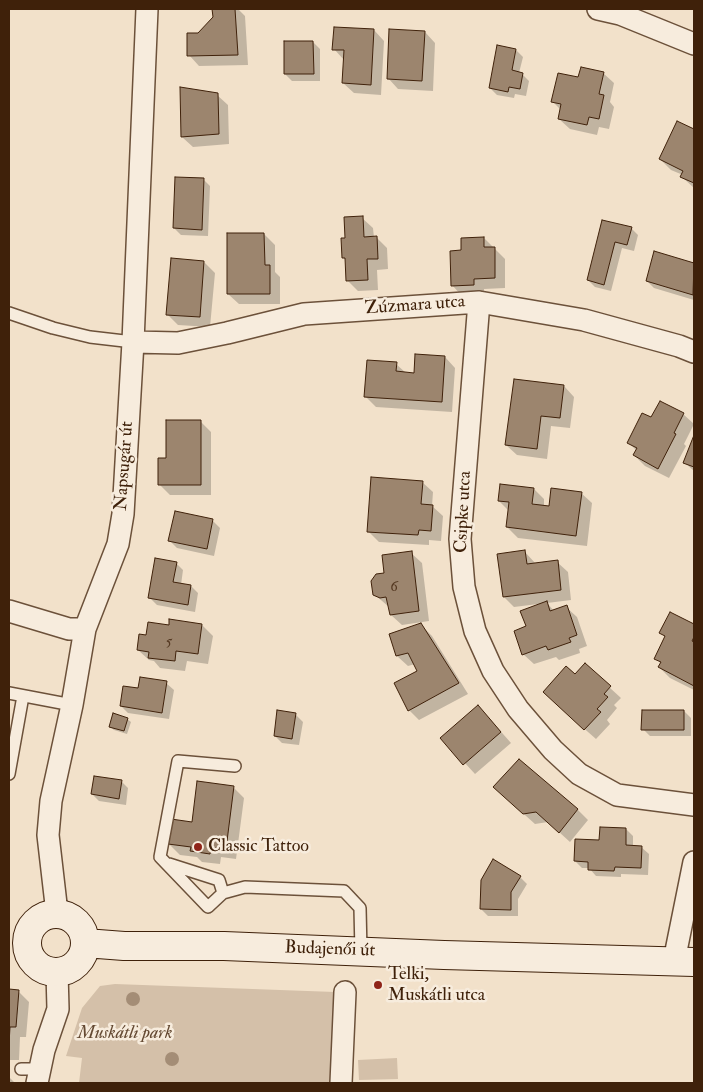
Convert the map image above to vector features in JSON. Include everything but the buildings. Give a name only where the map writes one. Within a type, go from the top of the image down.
[{"type":"main road","points":[[57,913],[66,915],[80,926],[84,934],[85,943],[80,960],[74,966],[57,972],[40,968],[18,937],[41,917],[57,913]]},
{"type":"main road","name":"Budajenői út","points":[[85,943],[124,946],[224,946],[361,952],[684,961]]},
{"type":"street","points":[[598,9],[620,14],[694,44]]},
{"type":"street","name":"Napsugár út","points":[[57,913],[48,835],[51,801],[72,705],[85,629],[118,544],[123,514],[133,342],[143,10]]},
{"type":"street","name":"Zúzmara utca","points":[[133,342],[178,343],[304,314],[479,302],[584,320],[679,346],[694,352]]},
{"type":"street","name":"Csipke utca","points":[[479,302],[460,539],[464,587],[475,631],[493,671],[518,709],[553,750],[579,774],[617,795],[694,806]]},
{"type":"street","points":[[9,611],[69,629],[85,629]]},
{"type":"street","points":[[684,961],[694,862]]},
{"type":"street","points":[[32,1074],[58,1009],[57,972]]},
{"type":"street","points":[[341,1083],[345,992]]},
{"type":"lane","points":[[9,313],[53,328],[90,337],[133,342]]},
{"type":"lane","points":[[9,693],[72,705]]},
{"type":"lane","points":[[9,774],[23,696]]},
{"type":"lane","points":[[235,766],[178,761],[160,857],[208,907],[223,893],[245,887],[344,891],[360,908],[361,952]]},
{"type":"lane","points":[[168,864],[219,880],[223,893]]},
{"type":"green space","name":"Muskátli park","points":[[115,984],[335,992],[332,1083],[79,1083],[82,1058],[66,1056],[82,1008],[100,986]]},
{"type":"green space","points":[[397,1058],[398,1079],[359,1080],[358,1060]]},
{"type":"place","name":"Classic Tattoo","points":[[198,847]]},
{"type":"place","name":"Telki, Muskátli utca","points":[[378,985]]}]
